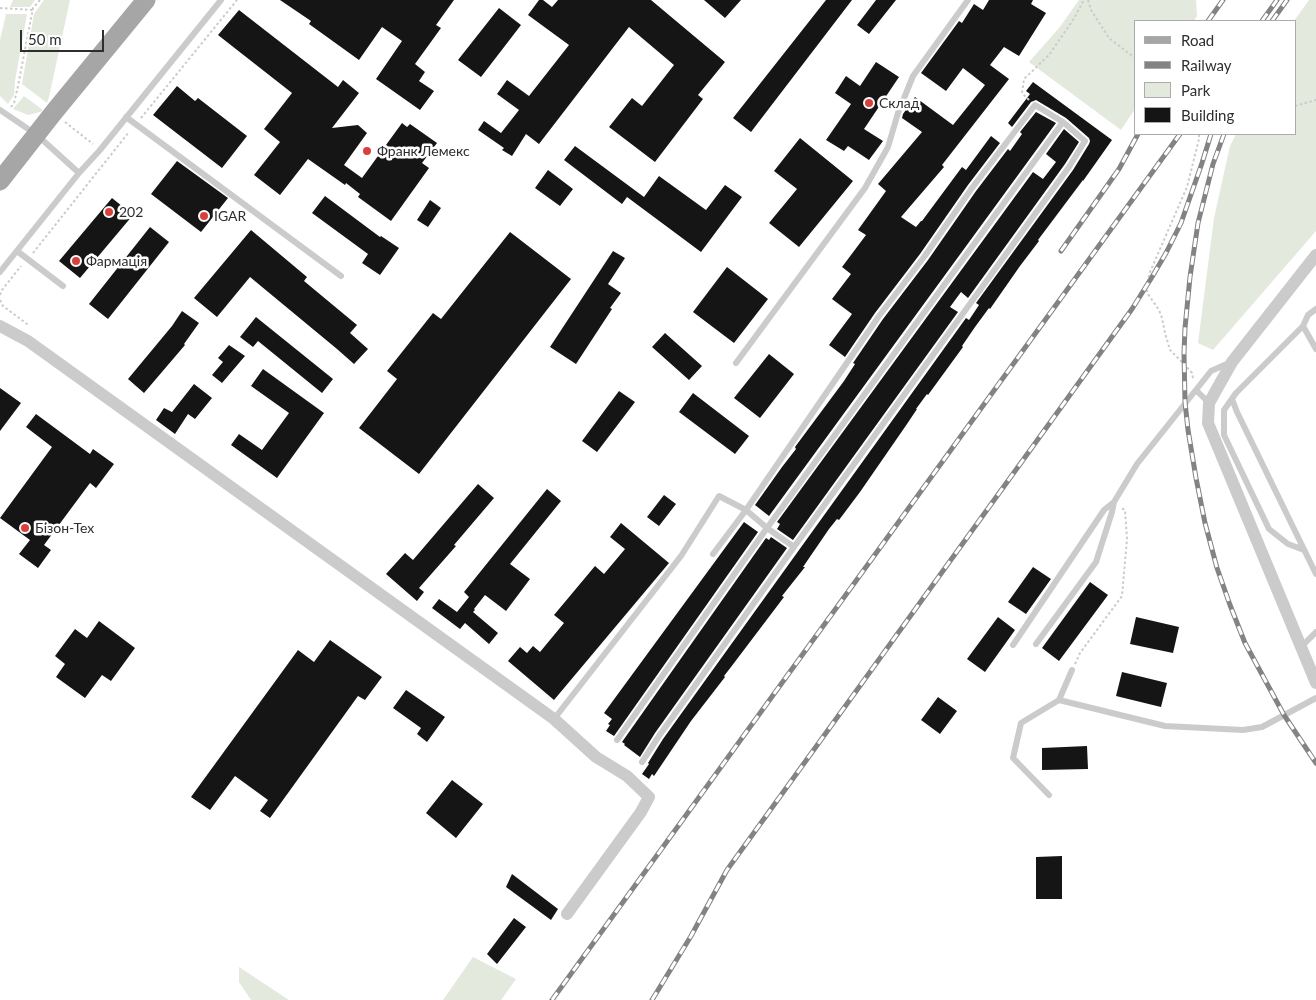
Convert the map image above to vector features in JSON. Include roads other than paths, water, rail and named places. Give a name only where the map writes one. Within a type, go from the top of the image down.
[{"type":"main road","points":[[0,181],[146,0]]},
{"type":"street","points":[[1316,255],[1232,362],[1209,403],[1208,424],[1316,683]]},
{"type":"street","points":[[0,326],[28,341],[554,719],[596,757],[627,776],[649,797],[641,812],[567,914]]},
{"type":"lane","points":[[0,272],[221,0]]},
{"type":"lane","points":[[736,363],[865,188],[888,147],[898,113],[913,76],[968,0]]},
{"type":"lane","points":[[642,762],[794,547],[1069,167],[1085,141],[1063,122],[1034,105],[879,316],[746,510],[713,554]]},
{"type":"lane","points":[[2,112],[36,135],[79,173]]},
{"type":"lane","points":[[126,117],[341,276]]},
{"type":"lane","points":[[617,740],[767,528],[1063,122]]},
{"type":"lane","points":[[17,251],[63,286]]},
{"type":"lane","points":[[1304,550],[1288,544],[1269,529],[1224,435],[1224,410],[1232,399],[1304,326],[1308,314],[1316,309]]},
{"type":"lane","points":[[1304,326],[1316,349]]},
{"type":"lane","points":[[1036,644],[1096,562],[1114,502],[1137,464],[1211,371],[1232,362]]},
{"type":"lane","points":[[1196,390],[1209,403]]},
{"type":"lane","points":[[1232,399],[1236,412],[1316,574]]},
{"type":"lane","points":[[554,719],[680,556],[719,496],[746,510],[794,547]]},
{"type":"lane","points":[[1013,645],[1104,510],[1114,502]]},
{"type":"lane","points":[[1301,647],[1316,632]]},
{"type":"lane","points":[[1049,795],[1013,758],[1021,723],[1059,700],[1072,670]]},
{"type":"lane","points":[[1059,700],[1165,726],[1243,730],[1262,727],[1316,698]]},
{"type":"railway","points":[[1209,20],[1223,0]]},
{"type":"railway","points":[[1263,20],[1277,0]]},
{"type":"railway","points":[[1273,20],[1287,0]]},
{"type":"railway","points":[[1061,251],[1119,169],[1137,135]]},
{"type":"railway","points":[[552,1000],[1179,135]]},
{"type":"railway","points":[[652,1000],[691,936],[727,870],[1132,309],[1166,253],[1181,223],[1211,135]]},
{"type":"railway","points":[[1224,135],[1213,164],[1198,223],[1190,277],[1184,353],[1185,402],[1188,430],[1205,523],[1217,568],[1230,605],[1245,643],[1284,715],[1316,763]]},
{"type":"place","name":"Склад","points":[[869,103]]},
{"type":"place","name":"Франк Лемекс","points":[[367,151]]},
{"type":"place","name":"202","points":[[109,212]]},
{"type":"place","name":"IGAR","points":[[204,216]]},
{"type":"place","name":"Фармація","points":[[76,261]]},
{"type":"place","name":"Бізон-Тех","points":[[25,528]]}]
